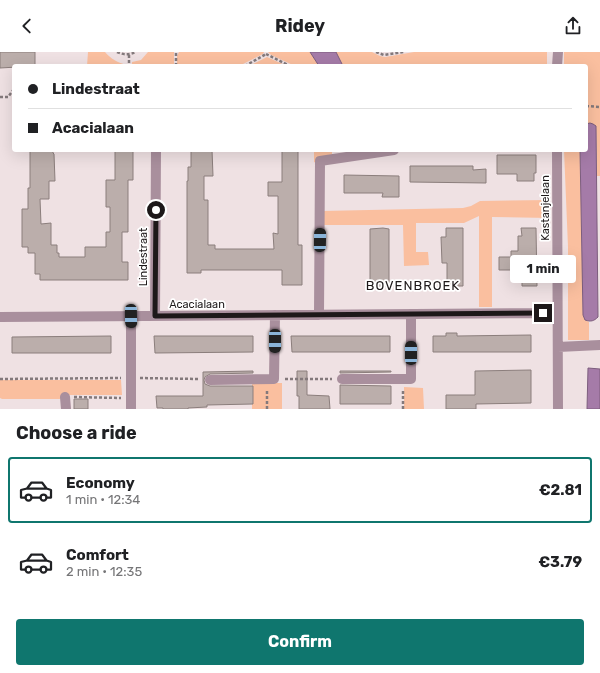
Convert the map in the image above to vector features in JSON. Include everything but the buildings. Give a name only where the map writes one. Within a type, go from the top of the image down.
[{"type":"street","points":[[558,52],[558,64]]},
{"type":"street","name":"Lindestraat","points":[[155,316],[156,152]]},
{"type":"street","points":[[319,315],[320,161],[381,152]]},
{"type":"street","name":"Kastanjelaan","points":[[557,152],[558,409]]},
{"type":"street","name":"Acacialaan","points":[[0,317],[558,313]]},
{"type":"street","points":[[342,379],[411,379],[411,314]]},
{"type":"street","points":[[210,380],[271,379],[275,315]]},
{"type":"street","points":[[131,316],[131,409]]},
{"type":"street","points":[[558,346],[600,345]]},
{"type":"street","points":[[65,397],[66,409]]},
{"type":"path","points":[[117,52],[123,54],[136,52]]},
{"type":"path","points":[[176,52],[176,64]]},
{"type":"path","points":[[376,52],[384,55],[404,52]]},
{"type":"path","points":[[248,64],[266,53],[286,64]]},
{"type":"path","points":[[129,54],[129,64]]},
{"type":"path","points":[[0,96],[8,97],[12,92]]},
{"type":"path","points":[[588,106],[600,107]]},
{"type":"path","points":[[0,379],[132,378],[210,380]]},
{"type":"path","points":[[266,409],[271,379],[342,379]]},
{"type":"path","points":[[403,379],[403,409]]},
{"type":"path","points":[[65,397],[132,398]]},
{"type":"shaded area","points":[[88,52],[105,52],[112,58],[124,64],[87,64]]},
{"type":"shaded area","points":[[148,52],[174,52],[174,64],[132,64],[132,62],[141,60]]},
{"type":"shaded area","points":[[179,52],[264,52],[263,54],[243,64],[177,64],[177,56]]},
{"type":"shaded area","points":[[268,52],[310,52],[318,64],[291,64],[271,55]]},
{"type":"shaded area","points":[[310,52],[336,52],[342,64],[318,64]]},
{"type":"shaded area","points":[[336,52],[372,52],[385,57],[414,52],[547,52],[547,64],[342,64]]},
{"type":"shaded area","points":[[564,52],[600,52],[600,176],[597,176],[596,126],[588,124],[588,64],[564,64]]},
{"type":"shaded area","points":[[267,57],[283,64],[253,64]]},
{"type":"shaded area","points":[[588,124],[596,126],[598,317],[591,321],[585,320],[583,315],[580,152],[588,152]]},
{"type":"shaded area","points":[[314,152],[332,152],[332,156],[316,163],[314,162]]},
{"type":"shaded area","points":[[564,152],[580,152],[583,315],[585,320],[589,322],[589,340],[568,340],[568,247]]},
{"type":"shaded area","points":[[550,200],[550,218],[492,217],[492,307],[479,307],[479,216],[464,223],[416,223],[416,252],[428,252],[429,265],[404,266],[403,225],[322,225],[322,211],[463,208],[480,201]]},
{"type":"shaded area","points":[[588,368],[600,369],[600,409],[587,409]]},
{"type":"shaded area","points":[[0,380],[121,380],[122,395],[62,395],[61,399],[2,399],[0,398]]},
{"type":"shaded area","points":[[252,383],[282,383],[282,409],[252,409]]},
{"type":"shaded area","points":[[404,387],[423,388],[424,409],[404,409]]},
{"type":"district","name":"BOVENBROEK","points":[[413,285]]},
{"type":"route","points":[[156,210],[155,316],[543,313]]}]
